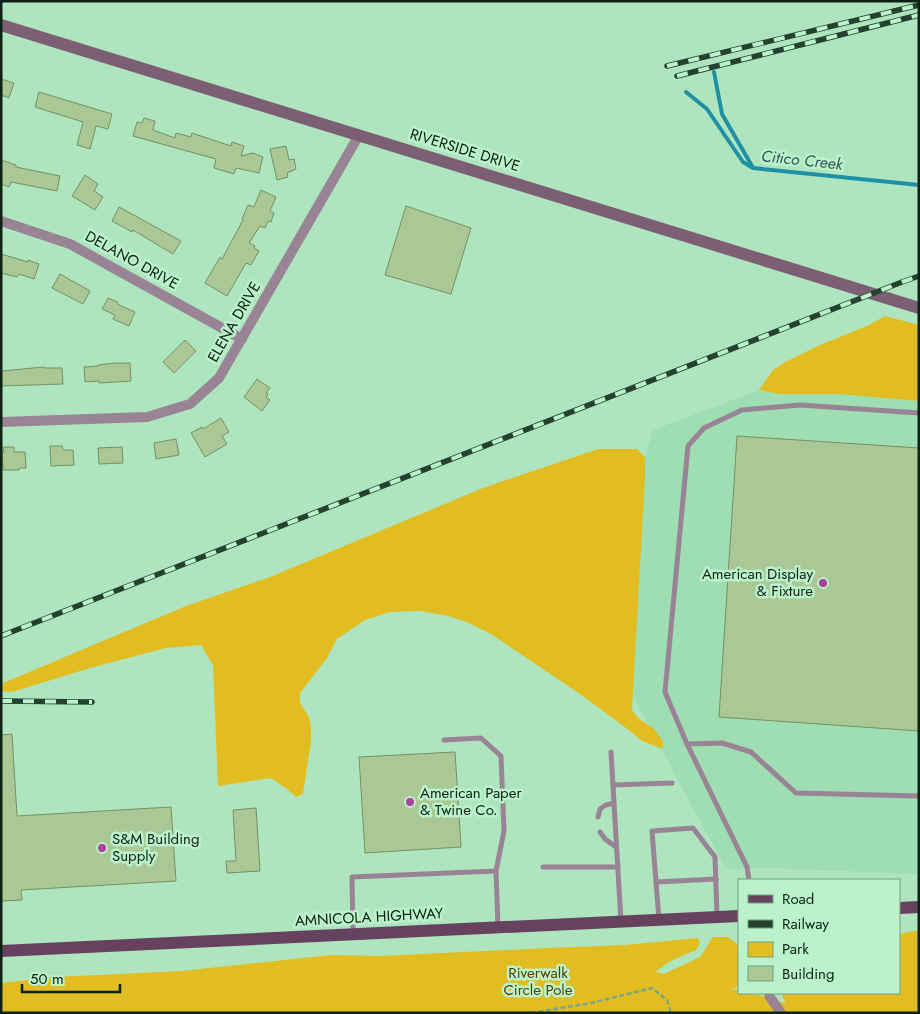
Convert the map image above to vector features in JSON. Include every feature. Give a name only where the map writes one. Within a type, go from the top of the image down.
[{"type":"main road","points":[[900,908],[919,907]]},
{"type":"main road","name":"AMNICOLA HIGHWAY","points":[[1,951],[738,916]]},
{"type":"street","name":"RIVERSIDE DRIVE","points":[[1,25],[919,308]]},
{"type":"street","name":"ELENA DRIVE","points":[[1,422],[147,417],[190,404],[219,378],[359,135]]},
{"type":"street","name":"DELANO DRIVE","points":[[1,221],[70,244],[242,339]]},
{"type":"street","points":[[769,994],[781,1013]]},
{"type":"lane","points":[[749,879],[747,867],[687,744],[665,692],[688,446],[704,428],[742,410],[800,405],[919,413]]},
{"type":"lane","points":[[444,740],[481,738],[501,756],[504,831],[496,871],[498,928]]},
{"type":"lane","points":[[687,744],[722,743],[751,752],[796,793],[919,796]]},
{"type":"lane","points":[[611,752],[621,922]]},
{"type":"lane","points":[[613,785],[672,783]]},
{"type":"lane","points":[[598,817],[600,809],[614,803]]},
{"type":"lane","points":[[659,920],[652,831],[693,828],[715,857],[717,917]]},
{"type":"lane","points":[[600,832],[605,839],[616,847]]},
{"type":"lane","points":[[542,867],[618,867]]},
{"type":"lane","points":[[353,934],[352,877],[496,871]]},
{"type":"lane","points":[[656,882],[716,879]]},
{"type":"path","points":[[531,1013],[591,1003],[652,988],[667,1000],[671,1013]]},
{"type":"shaded area","points":[[759,390],[779,394],[838,394],[919,401],[919,874],[769,868],[726,869],[633,697],[645,457],[653,430]]},
{"type":"green space","points":[[885,316],[919,325],[919,401],[838,394],[779,394],[759,390],[773,370],[785,362]]},
{"type":"green space","points":[[598,449],[637,449],[645,457],[632,710],[638,718],[654,729],[663,741],[663,749],[642,741],[580,694],[491,634],[467,622],[448,616],[420,611],[390,612],[365,620],[337,639],[327,658],[300,693],[300,703],[308,715],[311,725],[311,741],[303,794],[296,797],[271,778],[218,786],[213,665],[201,645],[166,648],[90,668],[12,692],[1,691],[3,683],[186,606],[270,577],[483,488]]},
{"type":"green space","name":"Riverwalk Circle Pole","points":[[919,930],[919,1013],[1,1013],[1,983],[55,977],[182,971],[331,955],[380,956],[625,945],[698,938],[700,943],[696,950],[670,962],[656,972],[664,974],[700,957],[713,937],[728,937],[738,945],[738,986],[731,989],[738,990],[738,994],[763,996],[786,1004],[781,994],[900,994],[900,934]]},
{"type":"building","points":[[1,79],[14,83],[9,98],[1,95]]},
{"type":"building","points":[[39,92],[112,114],[108,129],[96,126],[90,149],[77,145],[83,122],[35,107]]},
{"type":"building","points":[[144,118],[155,121],[153,130],[175,138],[176,133],[191,137],[192,133],[231,146],[232,142],[244,146],[241,156],[253,153],[263,157],[259,173],[236,168],[234,174],[214,168],[216,159],[133,136],[137,122],[142,123]]},
{"type":"building","points":[[286,146],[289,160],[294,159],[296,169],[287,173],[288,177],[277,180],[270,149]]},
{"type":"building","points":[[1,160],[16,165],[16,167],[60,176],[57,191],[11,182],[9,187],[1,184]]},
{"type":"building","points":[[85,175],[98,184],[94,191],[103,197],[95,210],[72,196]]},
{"type":"building","points":[[261,190],[276,197],[270,211],[274,213],[271,222],[268,221],[265,228],[260,226],[249,243],[259,251],[251,265],[246,263],[227,296],[205,283],[220,257],[222,259],[243,220],[248,205],[254,207]]},
{"type":"building","points":[[406,206],[471,228],[451,294],[385,275]]},
{"type":"building","points":[[119,207],[181,241],[173,254],[133,230],[132,232],[112,221]]},
{"type":"building","points":[[1,254],[39,264],[34,279],[19,274],[17,277],[1,273]]},
{"type":"building","points":[[60,274],[90,291],[83,304],[52,288]]},
{"type":"building","points":[[108,298],[135,312],[129,326],[113,319],[115,315],[102,309]]},
{"type":"building","points":[[185,340],[196,351],[174,373],[163,362]]},
{"type":"building","points":[[130,363],[131,381],[85,382],[84,367]]},
{"type":"building","points":[[44,367],[62,368],[63,384],[1,386],[1,371]]},
{"type":"building","points":[[257,379],[270,388],[266,393],[268,394],[266,397],[270,400],[262,411],[244,397]]},
{"type":"building","points":[[221,418],[229,432],[222,436],[227,444],[205,457],[191,433],[202,427],[203,429]]},
{"type":"building","name":"American Display & Fixture","points":[[737,436],[919,448],[919,731],[719,717]]},
{"type":"building","points":[[176,439],[179,455],[156,459],[154,443]]},
{"type":"building","points":[[50,446],[62,446],[63,450],[73,450],[74,465],[51,466]]},
{"type":"building","points":[[3,447],[14,447],[14,452],[25,452],[26,468],[3,470]]},
{"type":"building","points":[[122,447],[123,463],[99,464],[98,448]]},
{"type":"building","name":"S&M Building Supply","points":[[12,734],[17,816],[171,807],[176,881],[21,890],[22,900],[1,901],[1,735]]},
{"type":"building","name":"American Paper & Twine Co.","points":[[455,752],[461,847],[365,853],[359,757]]},
{"type":"building","points":[[256,808],[260,871],[227,873],[226,861],[236,861],[233,810]]},
{"type":"waterway","points":[[714,72],[722,114],[752,166]]},
{"type":"waterway","name":"Citico Creek","points":[[686,92],[707,109],[743,162],[753,168],[919,185]]},
{"type":"railway","points":[[667,66],[919,5]]},
{"type":"railway","points":[[677,76],[919,15]]},
{"type":"railway","points":[[1,636],[919,276]]},
{"type":"railway","points":[[1,701],[92,702]]},
{"type":"place","name":"American Display & Fixture","points":[[823,583]]},
{"type":"place","name":"American Paper & Twine Co.","points":[[410,802]]},
{"type":"place","name":"S&M Building Supply","points":[[102,848]]}]
